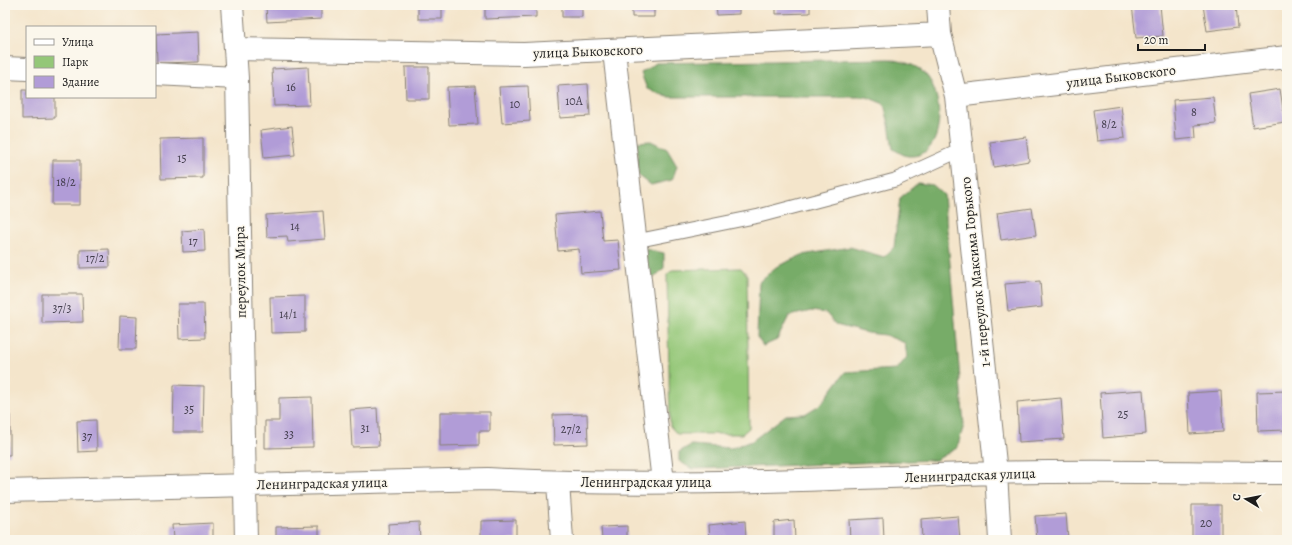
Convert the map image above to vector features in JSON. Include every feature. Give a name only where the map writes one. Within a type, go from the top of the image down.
[{"type":"street","name":"переулок Мира","points":[[232,5],[236,78],[246,540]]},
{"type":"street","name":"1-й переулок Максима Горького","points":[[938,5],[940,34],[956,96],[996,473],[1000,540]]},
{"type":"street","name":"улица Быковского","points":[[235,49],[524,54],[614,51],[940,34]]},
{"type":"street","points":[[614,51],[663,482]]},
{"type":"street","name":"улица Быковского","points":[[956,96],[1287,57]]},
{"type":"street","points":[[5,68],[26,69]]},
{"type":"street","points":[[156,74],[236,78]]},
{"type":"street","name":"Ленинградская улица","points":[[5,491],[488,479],[558,483],[785,482],[996,473],[1287,473]]},
{"type":"street","points":[[558,483],[562,540]]},
{"type":"lane","points":[[636,241],[759,216],[895,180],[961,150]]},
{"type":"green space","points":[[890,59],[910,64],[922,71],[932,84],[936,96],[939,110],[936,136],[930,147],[921,154],[907,156],[893,149],[884,104],[867,97],[668,97],[647,89],[641,73],[656,63]]},
{"type":"green space","points":[[651,141],[667,149],[677,166],[672,180],[651,185],[638,175],[637,142]]},
{"type":"green space","points":[[918,183],[933,185],[944,195],[964,425],[957,448],[936,460],[692,469],[679,461],[679,452],[691,445],[731,448],[752,441],[786,415],[805,414],[821,404],[845,372],[897,369],[907,357],[905,343],[885,335],[867,333],[836,325],[826,313],[811,311],[789,316],[777,340],[763,346],[757,337],[759,282],[776,267],[802,255],[850,247],[884,257],[894,247],[900,198]]},
{"type":"green space","points":[[645,249],[664,253],[664,268],[654,278],[647,270]]},
{"type":"green space","points":[[741,268],[747,275],[749,428],[742,434],[677,434],[670,426],[667,275],[672,270]]},
{"type":"building","points":[[266,5],[321,5],[321,19],[267,22]]},
{"type":"building","points":[[418,5],[442,5],[442,19],[418,19]]},
{"type":"building","points":[[485,5],[536,5],[536,17],[485,19]]},
{"type":"building","points":[[562,5],[582,5],[582,17],[562,17]]},
{"type":"building","points":[[632,5],[654,5],[654,17],[632,17]]},
{"type":"building","points":[[716,5],[739,5],[739,14],[717,15]]},
{"type":"building","points":[[776,5],[810,5],[810,13],[776,14]]},
{"type":"building","points":[[981,5],[1006,5],[1006,6],[981,9]]},
{"type":"building","points":[[1132,5],[1160,5],[1163,36],[1136,38]]},
{"type":"building","points":[[1203,5],[1236,5],[1238,27],[1207,31]]},
{"type":"building","points":[[198,32],[199,62],[157,63],[156,34]]},
{"type":"building","points":[[308,67],[310,105],[274,106],[272,69]]},
{"type":"building","points":[[405,67],[429,67],[429,99],[406,99]]},
{"type":"building","points":[[588,84],[590,116],[560,118],[558,86]]},
{"type":"building","points":[[475,86],[478,124],[449,125],[447,87]]},
{"type":"building","points":[[528,86],[530,121],[502,123],[499,87]]},
{"type":"building","points":[[1280,89],[1285,122],[1253,127],[1248,94]]},
{"type":"building","points":[[22,90],[26,90],[26,98],[55,98],[55,118],[22,119]]},
{"type":"building","points":[[1213,97],[1216,123],[1195,125],[1196,138],[1176,140],[1173,100]]},
{"type":"building","points":[[1121,106],[1125,138],[1097,141],[1093,110]]},
{"type":"building","points":[[292,126],[295,155],[264,158],[261,130]]},
{"type":"building","points":[[1026,137],[1029,161],[994,167],[990,142]]},
{"type":"building","points":[[203,138],[203,178],[161,179],[160,139]]},
{"type":"building","points":[[53,160],[80,160],[80,205],[52,205]]},
{"type":"building","points":[[1032,208],[1036,235],[1001,240],[997,213]]},
{"type":"building","points":[[323,211],[325,239],[288,242],[287,236],[267,237],[266,215]]},
{"type":"building","points":[[600,211],[603,241],[618,240],[621,270],[581,273],[579,249],[558,251],[555,215]]},
{"type":"building","points":[[204,229],[205,251],[183,252],[182,231]]},
{"type":"building","points":[[109,249],[110,267],[80,268],[80,250]]},
{"type":"building","points":[[1040,281],[1042,307],[1008,311],[1005,284]]},
{"type":"building","points":[[42,294],[82,294],[83,322],[42,323]]},
{"type":"building","points":[[305,296],[305,332],[271,333],[270,297]]},
{"type":"building","points":[[178,304],[204,304],[205,338],[179,339]]},
{"type":"building","points":[[120,316],[137,317],[136,349],[119,349]]},
{"type":"building","points":[[174,385],[204,386],[203,432],[173,432]]},
{"type":"building","points":[[1143,390],[1146,434],[1103,438],[1100,393]]},
{"type":"building","points":[[1221,391],[1223,432],[1190,434],[1188,393]]},
{"type":"building","points":[[1287,391],[1287,430],[1258,431],[1257,392]]},
{"type":"building","points":[[312,397],[313,447],[265,448],[265,421],[279,421],[279,398]]},
{"type":"building","points":[[1061,398],[1064,439],[1019,442],[1017,402]]},
{"type":"building","points":[[377,408],[379,446],[352,447],[350,410]]},
{"type":"building","points":[[440,412],[490,412],[490,431],[479,431],[479,445],[440,446]]},
{"type":"building","points":[[587,414],[588,444],[554,445],[553,415]]},
{"type":"building","points":[[5,415],[10,415],[10,455],[5,455]]},
{"type":"building","points":[[96,420],[97,451],[78,452],[77,421]]},
{"type":"building","points":[[1192,505],[1221,505],[1221,540],[1192,540]]},
{"type":"building","points":[[1066,514],[1068,540],[1037,540],[1035,516]]},
{"type":"building","points":[[958,516],[960,540],[922,540],[921,519]]},
{"type":"building","points":[[883,518],[884,540],[850,540],[849,520]]},
{"type":"building","points":[[516,520],[516,540],[481,540],[481,521]]},
{"type":"building","points":[[794,520],[795,540],[774,540],[774,522]]},
{"type":"building","points":[[745,521],[746,540],[710,540],[709,525]]},
{"type":"building","points":[[419,522],[420,540],[389,540],[388,524]]},
{"type":"building","points":[[213,523],[213,540],[173,540],[172,525]]},
{"type":"building","points":[[319,526],[319,540],[276,540],[276,527]]},
{"type":"building","points":[[627,526],[627,540],[602,540],[601,527]]}]
